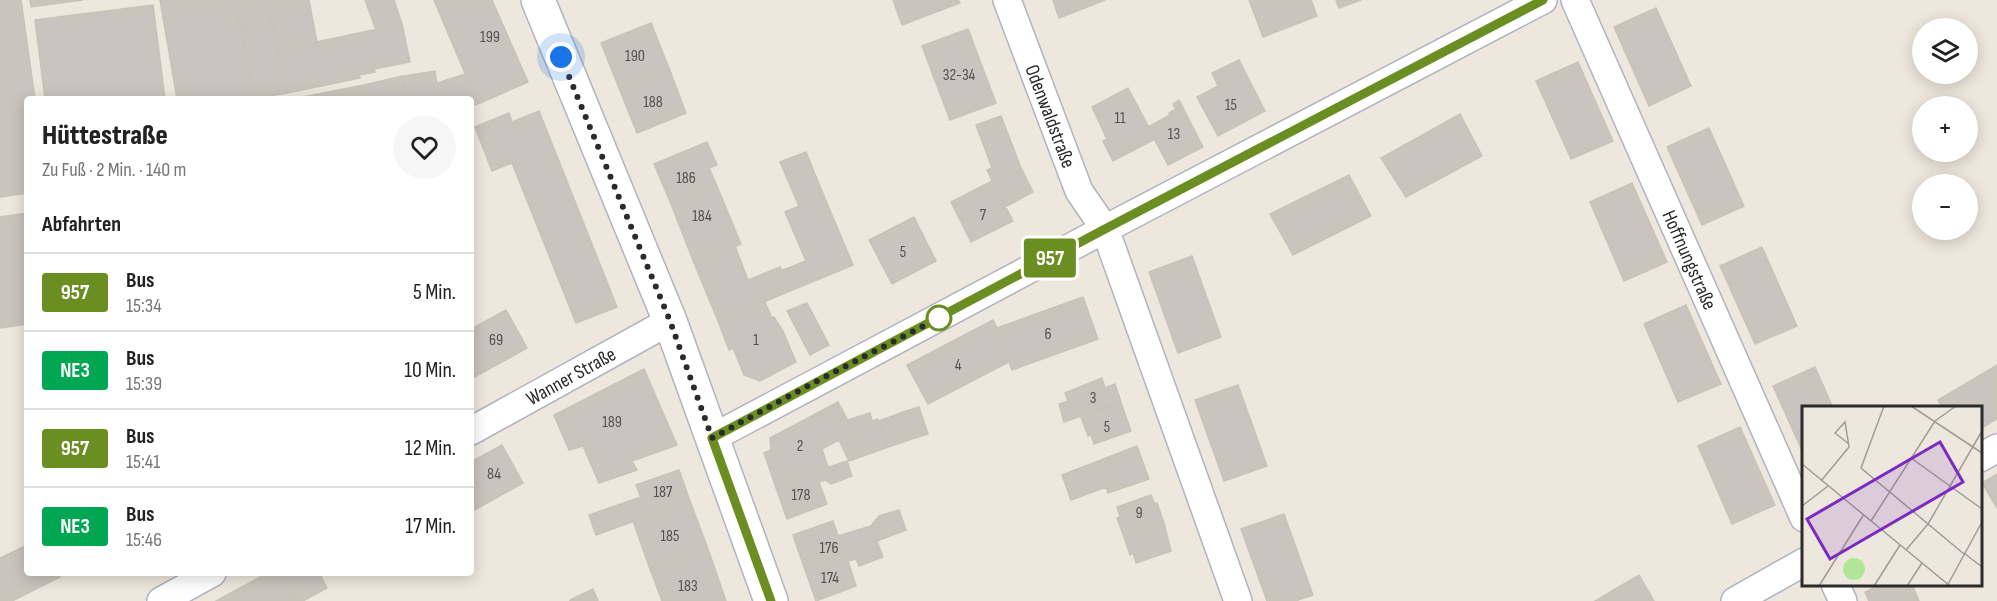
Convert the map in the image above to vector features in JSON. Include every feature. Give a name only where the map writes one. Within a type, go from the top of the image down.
[{"type":"street","points":[[538,0],[670,321],[771,601]]},
{"type":"street","name":"Odenwaldstraße","points":[[1007,0],[1079,191],[1105,229],[1238,601]]},
{"type":"street","points":[[712,438],[1543,0]]},
{"type":"street","name":"Hoffnungstraße","points":[[1575,0],[1802,516]]},
{"type":"street","name":"Wanner Straße","points":[[474,429],[670,321]]},
{"type":"street","points":[[1982,457],[1997,448]]},
{"type":"street","points":[[1735,601],[1802,563]]},
{"type":"street","points":[[161,601],[207,576]]},
{"type":"street","points":[[1836,586],[1843,601]]},
{"type":"building","points":[[0,0],[21,0],[35,96],[24,96],[24,193],[0,197]]},
{"type":"building","points":[[30,0],[83,0],[31,7]]},
{"type":"building","points":[[160,0],[236,0],[252,96],[176,96]]},
{"type":"building","points":[[236,0],[266,0],[272,24],[241,30]]},
{"type":"building","points":[[266,0],[309,0],[317,42],[278,50]]},
{"type":"building","points":[[365,0],[394,0],[402,24],[376,30]]},
{"type":"building","points":[[434,0],[492,0],[528,82],[478,104]]},
{"type":"building","points":[[893,0],[958,0],[960,3],[902,25]]},
{"type":"building","points":[[1053,0],[1105,0],[1059,18]]},
{"type":"building","points":[[1249,0],[1311,0],[1317,16],[1263,37]]},
{"type":"building","points":[[1336,0],[1361,0],[1339,8]]},
{"type":"building","points":[[153,5],[165,96],[45,96],[35,20]]},
{"type":"building","points":[[1656,8],[1691,86],[1649,106],[1614,27]]},
{"type":"building","points":[[651,23],[669,68],[619,88],[601,43]]},
{"type":"building","points":[[272,24],[287,93],[252,96],[241,30]]},
{"type":"building","points":[[402,24],[410,62],[374,69],[375,72],[359,75],[360,78],[287,93],[278,50]]},
{"type":"building","points":[[968,29],[996,103],[950,120],[922,46]]},
{"type":"building","points":[[1239,60],[1265,111],[1218,136],[1197,97],[1218,86],[1212,73]]},
{"type":"building","points":[[1578,62],[1613,141],[1571,159],[1536,81]]},
{"type":"building","points":[[669,68],[686,113],[637,133],[619,88]]},
{"type":"building","points":[[435,71],[439,96],[406,96],[403,76]]},
{"type":"building","points":[[466,74],[478,104],[474,105],[474,96],[439,96],[437,83]]},
{"type":"building","points":[[403,76],[406,96],[361,96],[359,86]]},
{"type":"building","points":[[359,86],[361,96],[308,96]]},
{"type":"building","points":[[1128,88],[1155,139],[1113,161],[1103,141],[1107,139],[1092,107]]},
{"type":"building","points":[[1179,100],[1203,147],[1168,165],[1148,127],[1170,115],[1169,113],[1176,109],[1173,104]]},
{"type":"building","points":[[539,111],[617,307],[576,323],[512,163],[492,171],[475,127],[509,113],[512,122]]},
{"type":"building","points":[[1460,114],[1482,156],[1406,197],[1381,158]]},
{"type":"building","points":[[1001,116],[1021,168],[1009,176],[1002,162],[992,168],[976,125]]},
{"type":"building","points":[[1709,128],[1744,206],[1702,225],[1667,147]]},
{"type":"building","points":[[707,142],[717,165],[709,168],[717,186],[671,204],[654,164]]},
{"type":"building","points":[[806,152],[824,196],[799,206],[780,162]]},
{"type":"building","points":[[1002,162],[1009,176],[1021,168],[1033,192],[1005,207],[987,170]]},
{"type":"building","points":[[1349,175],[1371,216],[1293,255],[1270,214]]},
{"type":"building","points":[[992,181],[1013,221],[971,242],[951,202]]},
{"type":"building","points":[[1632,183],[1667,262],[1624,281],[1590,202]]},
{"type":"building","points":[[717,186],[741,244],[694,263],[671,204]]},
{"type":"building","points":[[824,196],[853,265],[790,291],[781,271],[806,261],[785,212]]},
{"type":"building","points":[[24,213],[24,324],[0,328],[0,217]]},
{"type":"building","points":[[914,217],[936,261],[892,284],[869,240]]},
{"type":"building","points":[[735,246],[748,280],[780,267],[790,291],[718,321],[694,263]]},
{"type":"building","points":[[1762,247],[1797,326],[1755,344],[1720,266]]},
{"type":"building","points":[[1192,256],[1221,337],[1178,353],[1149,272]]},
{"type":"building","points":[[1083,297],[1098,339],[1012,370],[997,328]]},
{"type":"building","points":[[765,302],[772,318],[774,317],[783,331],[796,362],[760,381],[744,375],[733,348],[729,350],[718,321]]},
{"type":"building","points":[[807,303],[829,345],[810,355],[787,311]]},
{"type":"building","points":[[1686,305],[1721,384],[1678,402],[1644,324]]},
{"type":"building","points":[[506,310],[527,348],[474,377],[474,327]]},
{"type":"building","points":[[993,320],[1009,362],[928,404],[907,365]]},
{"type":"building","points":[[1997,365],[1997,419],[1982,428],[1982,406],[1941,406],[1938,400]]},
{"type":"building","points":[[1815,367],[1832,406],[1802,406],[1802,451],[1773,386]]},
{"type":"building","points":[[644,369],[677,445],[632,461],[637,470],[599,483],[583,446],[569,450],[554,415]]},
{"type":"building","points":[[1102,378],[1105,388],[1115,384],[1121,402],[1064,422],[1059,404],[1068,401],[1065,393]]},
{"type":"building","points":[[1238,385],[1267,466],[1224,481],[1195,400]]},
{"type":"building","points":[[838,402],[854,432],[822,449],[828,467],[775,485],[764,453],[771,450],[770,438]]},
{"type":"building","points":[[1121,403],[1131,431],[1094,444],[1091,435],[1088,436],[1081,417]]},
{"type":"building","points":[[919,407],[928,434],[915,438],[906,411]]},
{"type":"building","points":[[906,411],[915,438],[888,447],[879,421]]},
{"type":"building","points":[[870,413],[872,421],[878,419],[888,447],[849,461],[839,440],[854,432],[848,420]]},
{"type":"building","points":[[1740,427],[1775,505],[1732,524],[1698,446]]},
{"type":"building","points":[[502,445],[523,483],[474,510],[474,460]]},
{"type":"building","points":[[1137,446],[1149,479],[1108,493],[1106,487],[1071,500],[1062,475]]},
{"type":"building","points":[[847,461],[852,476],[831,484],[825,480],[819,482],[827,504],[787,519],[775,485]]},
{"type":"building","points":[[679,470],[690,501],[648,516],[636,485]]},
{"type":"building","points":[[1997,474],[1997,508],[1982,483]]},
{"type":"building","points":[[1151,495],[1155,504],[1157,503],[1164,523],[1124,537],[1117,518],[1120,517],[1117,507]]},
{"type":"building","points":[[641,497],[648,516],[596,535],[589,515]]},
{"type":"building","points":[[690,501],[708,549],[650,569],[633,521]]},
{"type":"building","points":[[899,510],[906,530],[877,541],[871,526],[879,516]]},
{"type":"building","points":[[1284,514],[1313,595],[1295,601],[1267,601],[1241,529]]},
{"type":"building","points":[[833,521],[838,536],[871,526],[877,541],[804,567],[793,535]]},
{"type":"building","points":[[1164,523],[1171,551],[1136,563],[1133,553],[1130,555],[1124,537]]},
{"type":"building","points":[[877,541],[883,557],[859,566],[856,559],[848,561],[856,586],[816,601],[804,567]]},
{"type":"building","points":[[24,546],[24,576],[60,577],[12,601],[0,601],[0,558]]},
{"type":"building","points":[[708,549],[726,601],[662,601],[650,569]]},
{"type":"building","points":[[1639,575],[1654,601],[1595,601]]},
{"type":"building","points":[[262,576],[281,576],[294,601],[239,601],[234,591]]},
{"type":"building","points":[[281,576],[321,576],[327,588],[303,601],[294,601]]},
{"type":"building","points":[[1877,586],[1913,586],[1919,601],[1869,601],[1865,592]]},
{"type":"building","points":[[593,589],[598,601],[570,601],[570,600]]},
{"type":"building","points":[[234,591],[239,601],[216,601]]},
{"type":"bus line","name":"957","points":[[771,601],[712,438],[1543,0]]},
{"type":"route","points":[[561,57],[670,321],[712,438],[939,318]]}]
